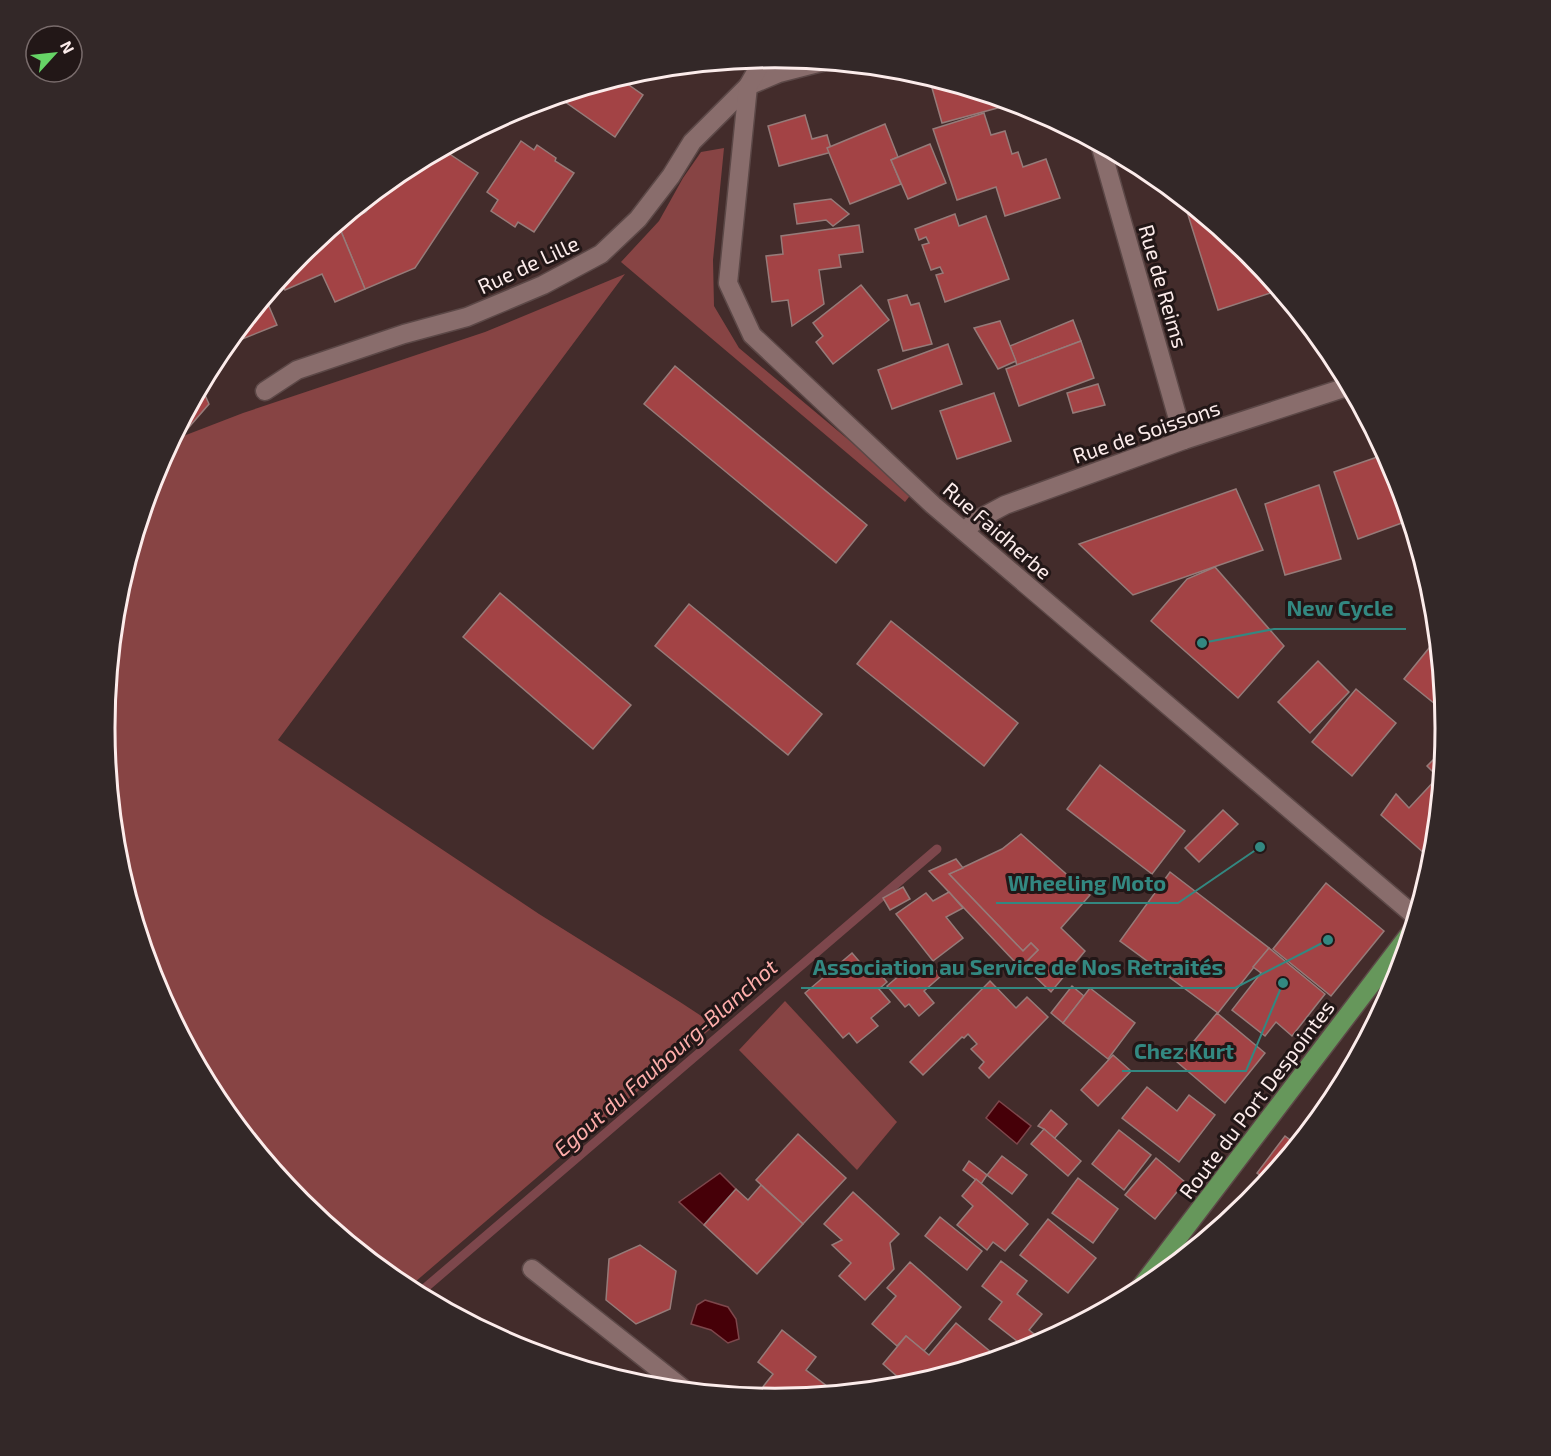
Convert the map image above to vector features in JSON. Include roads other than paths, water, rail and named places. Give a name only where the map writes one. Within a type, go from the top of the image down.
[{"type":"main road","name":"Route du Port Despointes","points":[[1155,1268],[1397,952]]},
{"type":"street","points":[[748,86],[758,68]]},
{"type":"street","points":[[748,86],[799,69]]},
{"type":"street","name":"Rue de Lille","points":[[265,391],[297,370],[404,334],[467,316],[543,285],[601,254],[638,219],[671,176],[692,142],[748,86]]},
{"type":"street","name":"Rue Faidherbe","points":[[748,86],[728,283],[752,335],[933,505],[1409,911]]},
{"type":"street","name":"Rue de Reims","points":[[1103,154],[1184,440]]},
{"type":"street","name":"Rue de Soissons","points":[[964,531],[977,520],[1005,506],[1184,440],[1342,389]]},
{"type":"street","points":[[532,1269],[673,1380]]},
{"type":"waterway","name":"Egout du Faubourg-Blanchot","points":[[426,1288],[937,849]]},
{"type":"place","name":"New Cycle","points":[[1202,643]]},
{"type":"place","name":"Wheeling Moto","points":[[1260,847]]},
{"type":"place","name":"Association au Service de Nos Retraités","points":[[1328,940]]},
{"type":"place","name":"Chez Kurt","points":[[1283,983]]}]
